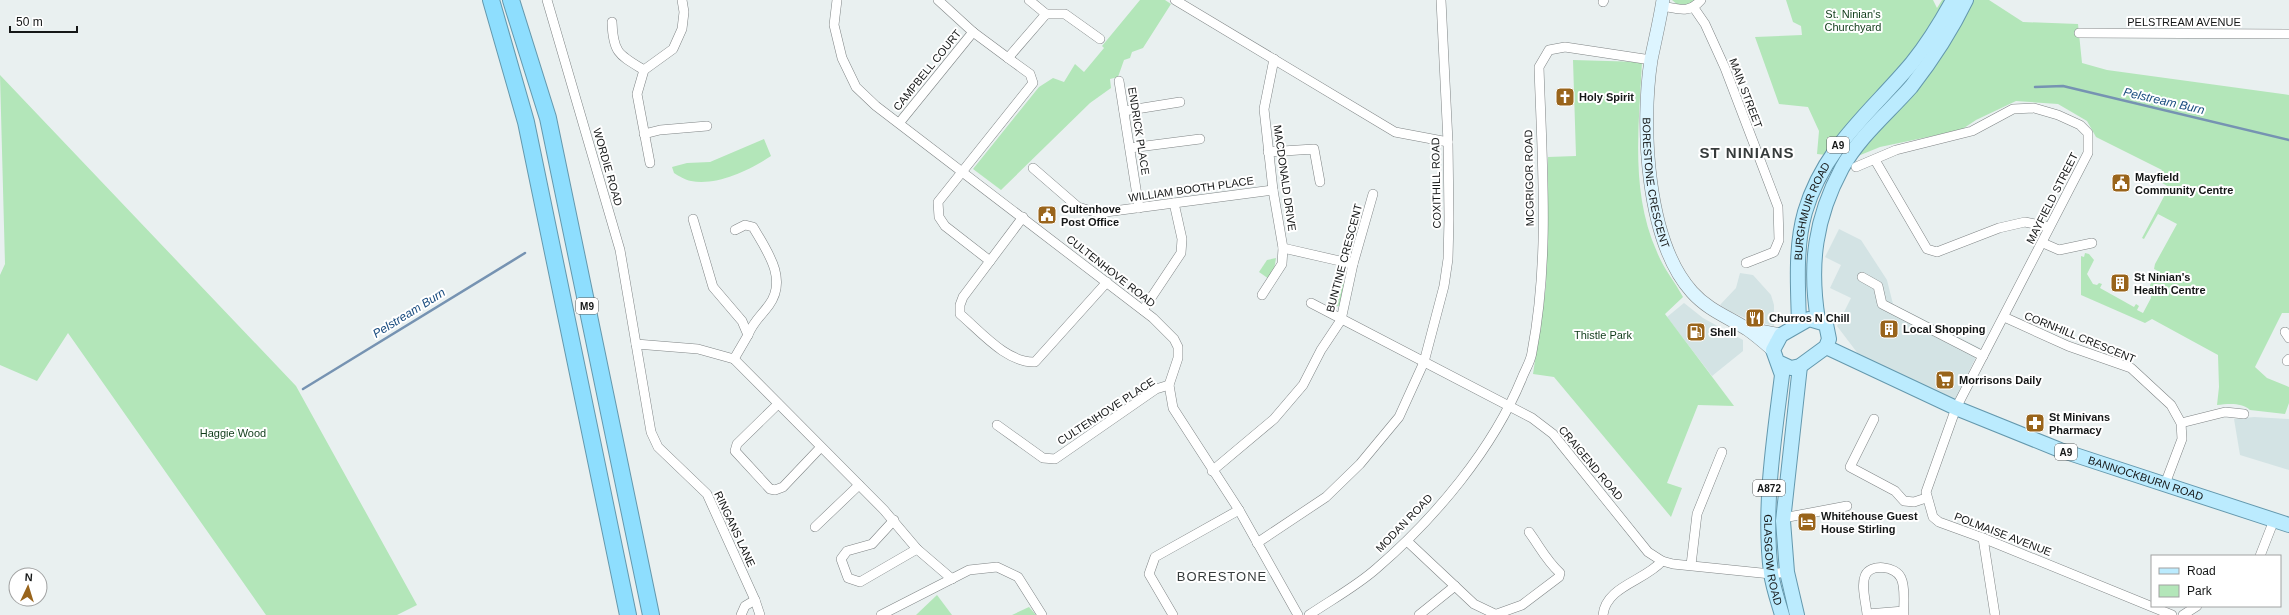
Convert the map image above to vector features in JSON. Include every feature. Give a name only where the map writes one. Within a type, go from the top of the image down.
[{"type":"highway","name":"M9","points":[[491,0],[526,122],[628,615]]},
{"type":"highway","name":"M9","points":[[512,0],[548,118],[651,615]]},
{"type":"main road","name":"BURGHMUIR ROAD","points":[[1799,323],[1800,235],[1805,212],[1815,185],[1833,152],[1912,63],[1933,35],[1953,0]]},
{"type":"main road","name":"BURGHMUIR ROAD","points":[[1822,322],[1813,288],[1816,240],[1834,184],[1843,167],[1857,147],[1911,86],[1945,40],[1966,0]]},
{"type":"main road","name":"BORESTONE CRESCENT","points":[[1662,3],[1651,60],[1647,144],[1649,178],[1667,253],[1692,292],[1716,313],[1748,329],[1781,335]]},
{"type":"main road","points":[[1822,322],[1809,319],[1799,323],[1781,335],[1775,356],[1791,368],[1800,366],[1826,347]]},
{"type":"main road","name":"A9","points":[[1822,322],[1830,339],[1826,347]]},
{"type":"main road","name":"BANNOCKBURN ROAD","points":[[1822,322],[1852,358]]},
{"type":"main road","name":"BORESTONE CRESCENT","points":[[1748,329],[1775,356]]},
{"type":"main road","name":"BANNOCKBURN ROAD","points":[[1826,347],[1956,408],[2060,450],[2289,525]]},
{"type":"main road","name":"GLASGOW ROAD","points":[[1775,356],[1782,374],[1769,487],[1768,520],[1771,574],[1782,615]]},
{"type":"main road","name":"GLASGOW ROAD","points":[[1798,615],[1787,572],[1783,518],[1800,366]]},
{"type":"street","name":"WORDIE ROAD","points":[[547,0],[620,250],[636,344]]},
{"type":"street","points":[[650,163],[637,94],[644,70],[673,49],[682,29],[684,12],[682,0]]},
{"type":"street","name":"CULTENHOVE ROAD","points":[[836,0],[834,26],[842,58],[856,87],[876,106],[900,122],[963,173],[1143,310],[1174,339],[1178,347],[1178,358],[1169,385],[1173,408],[1212,471],[1239,510],[1298,615]]},
{"type":"street","name":"CAMPBELL COURT","points":[[938,0],[973,32],[1030,74],[1033,83],[963,173]]},
{"type":"street","points":[[1029,0],[1046,14],[1065,14],[1100,39]]},
{"type":"street","points":[[1175,0],[1395,132],[1448,142]]},
{"type":"street","name":"COXITHILL ROAD","points":[[1257,543],[1326,497],[1360,464],[1399,417],[1424,362],[1444,286],[1448,259],[1450,219],[1441,0]]},
{"type":"street","points":[[1662,3],[1685,10],[1694,8],[1701,0]]},
{"type":"street","name":"MAIN STREET","points":[[1694,8],[1705,24],[1724,68],[1778,207],[1779,240],[1774,252],[1746,263]]},
{"type":"street","points":[[1008,58],[1046,14]]},
{"type":"street","points":[[612,22],[612,38],[619,55],[644,70]]},
{"type":"street","name":"CAMPBELL COURT","points":[[900,122],[973,32]]},
{"type":"street","name":"PELSTREAM AVENUE","points":[[2079,33],[2289,34]]},
{"type":"street","name":"MCGRIGOR ROAD","points":[[1510,408],[1532,353],[1540,288],[1544,194],[1539,67],[1549,50],[1565,47],[1651,60]]},
{"type":"street","name":"MACDONALD DRIVE","points":[[1262,295],[1282,264],[1283,248],[1273,190],[1264,109],[1274,59]]},
{"type":"street","name":"ENDRICK PLACE","points":[[1120,80],[1139,208]]},
{"type":"street","points":[[1124,111],[1180,102]]},
{"type":"street","name":"MAYFIELD STREET","points":[[1856,167],[1896,150],[1972,131],[2013,109],[2034,108],[2058,115],[2080,125],[2088,134],[2088,153],[2049,227],[2043,243],[1982,356],[1956,408]]},
{"type":"street","points":[[644,134],[660,130],[707,126]]},
{"type":"street","points":[[1130,148],[1200,139]]},
{"type":"street","points":[[1268,152],[1314,149],[1320,182]]},
{"type":"street","points":[[1875,160],[1927,249],[1937,252],[1999,228],[2025,222],[2049,227]]},
{"type":"street","name":"WILLIAM BOOTH PLACE","points":[[1033,168],[1078,207],[1098,214],[1273,190]]},
{"type":"street","points":[[963,173],[938,202],[939,217],[946,226],[990,261]]},
{"type":"street","name":"BUNTINE CRESCENT","points":[[1212,471],[1274,419],[1304,385],[1321,350],[1341,320],[1353,264],[1373,194]]},
{"type":"street","points":[[1143,310],[1181,253],[1182,239],[1174,203]]},
{"type":"street","points":[[692,218],[713,287],[742,321],[748,335]]},
{"type":"street","points":[[1023,218],[963,297],[960,305],[960,314],[994,343],[1025,362],[1035,362],[1107,282]]},
{"type":"street","points":[[734,359],[753,323],[776,295],[778,278],[771,259],[753,227],[745,225],[735,230]]},
{"type":"street","points":[[2043,243],[2059,250],[2092,243]]},
{"type":"street","points":[[1283,248],[1353,264]]},
{"type":"street","points":[[1862,277],[1878,286],[1882,304],[1982,356]]},
{"type":"street","name":"CRAIGEND ROAD","points":[[1311,303],[1510,408],[1532,418],[1553,434],[1648,552],[1662,561]]},
{"type":"street","name":"CORNHILL CRESCENT","points":[[2004,317],[2068,346],[2131,368],[2171,405],[2181,423]]},
{"type":"street","points":[[636,344],[698,349],[734,359],[894,520],[917,549],[952,579]]},
{"type":"street","name":"RINGANS LANE","points":[[636,344],[652,432],[658,447],[707,494],[755,600],[760,615]]},
{"type":"street","name":"CULTENHOVE PLACE","points":[[997,425],[1043,458],[1055,459],[1156,390],[1169,385]]},
{"type":"street","points":[[778,404],[737,444],[735,451],[770,489],[775,490],[783,486],[821,446]]},
{"type":"street","name":"MODAN ROAD","points":[[1309,615],[1376,569],[1430,518],[1475,460],[1510,408]]},
{"type":"street","points":[[1874,419],[1850,467],[1895,491],[1904,501],[1914,502],[1926,498],[1926,492],[1956,408]]},
{"type":"street","points":[[2165,484],[2182,439],[2181,423],[2225,412],[2244,414]]},
{"type":"street","points":[[1690,566],[1697,514],[1722,452]]},
{"type":"street","points":[[815,527],[859,485]]},
{"type":"street","name":"POLMAISE AVENUE","points":[[1926,498],[1932,516],[1939,522],[1983,538],[2151,606]]},
{"type":"street","points":[[1783,518],[1846,506]]},
{"type":"street","points":[[1173,615],[1149,574],[1155,556],[1239,510]]},
{"type":"street","points":[[894,520],[872,544],[847,551],[840,559],[848,578],[860,582],[917,549]]},
{"type":"street","points":[[2260,555],[2274,520]]},
{"type":"street","points":[[1407,541],[1474,604],[1497,615],[1522,605],[1559,577],[1560,573],[1546,560],[1539,546],[1528,532]]},
{"type":"street","points":[[1983,538],[1995,615]]},
{"type":"street","points":[[1604,615],[1604,606],[1613,594],[1650,571],[1662,561],[1690,566],[1771,574],[1787,572]]},
{"type":"street","points":[[881,615],[899,611],[969,570],[997,567],[1018,577],[1042,615]]},
{"type":"street","points":[[1888,568],[1899,574],[1902,580],[1904,613],[1867,614],[1864,582],[1868,571],[1873,569],[1888,568]]},
{"type":"street","points":[[1419,615],[1455,586]]},
{"type":"street","points":[[742,615],[744,606],[755,600]]},
{"type":"street","name":"POLMAISE AVENUE","points":[[2152,607],[2172,615]]},
{"type":"street","points":[[2183,615],[2196,607]]},
{"type":"shaded area","points":[[1839,229],[1861,240],[1887,280],[1893,304],[1980,348],[1954,403],[1859,355],[1837,326],[1851,298],[1830,288],[1841,265],[1825,257]]},
{"type":"shaded area","points":[[1740,273],[1753,275],[1771,295],[1774,305],[1774,326],[1750,320],[1729,311],[1720,305],[1736,288]]},
{"type":"shaded area","points":[[1684,303],[1703,318],[1743,340],[1743,351],[1712,376],[1667,317]]},
{"type":"shaded area","points":[[2254,417],[2289,419],[2289,470],[2240,455],[2234,419]]},
{"type":"green space","points":[[1140,0],[1165,0],[1171,4],[1143,48],[1132,52],[1130,58],[1124,60],[1118,77],[1110,79],[1111,88],[1090,103],[1001,190],[973,169],[1039,87],[1053,78],[1064,82],[1075,64],[1084,72],[1104,48],[1102,46]]},
{"type":"green space","points":[[1672,0],[1696,0],[1693,4],[1679,6]]},
{"type":"green space","name":"St. Ninian's Churchyard","points":[[1786,0],[1933,0],[1937,8],[1942,0],[1989,0],[2023,22],[2078,24],[2082,63],[2107,70],[2289,95],[2289,313],[2282,313],[2255,367],[2267,378],[2289,387],[2289,403],[2285,414],[2250,410],[2239,405],[2217,405],[2219,387],[2218,355],[2152,319],[2145,323],[2081,295],[2081,256],[2084,257],[2085,253],[2089,254],[2094,260],[2087,274],[2093,284],[2102,284],[2100,288],[2134,307],[2136,304],[2139,306],[2137,310],[2143,313],[2151,298],[2150,285],[2158,271],[2154,269],[2155,264],[2177,224],[2158,214],[2144,239],[2142,238],[2169,187],[2157,180],[2162,170],[2096,137],[2087,121],[2058,104],[2016,101],[1976,120],[1961,130],[1880,147],[1853,158],[1817,154],[1819,131],[1808,107],[1779,104],[1755,37],[1802,35],[1801,26],[1793,22]]},
{"type":"green space","name":"Thistle Park","points":[[1573,60],[1642,62],[1638,158],[1643,206],[1648,229],[1660,258],[1683,297],[1665,314],[1734,406],[1698,405],[1667,483],[1682,488],[1671,517],[1554,377],[1533,374],[1546,286],[1548,157],[1576,156]]},
{"type":"green space","name":"Haggie Wood","points":[[0,75],[296,386],[417,605],[397,615],[266,615],[68,333],[37,381],[0,365],[0,275],[5,264]]},
{"type":"green space","points":[[764,139],[771,156],[753,167],[733,176],[701,182],[682,178],[674,173],[672,167],[687,163],[710,162]]},
{"type":"green space","points":[[1276,258],[1274,270],[1269,279],[1259,272],[1267,260]]},
{"type":"green space","points":[[1338,271],[1346,283],[1340,306],[1328,307]]},
{"type":"green space","points":[[937,595],[952,615],[916,615]]},
{"type":"green space","points":[[1029,607],[1036,615],[1012,615]]},
{"type":"waterway","name":"Pelstream Burn","points":[[2035,87],[2063,86],[2289,140]]},
{"type":"waterway","name":"Pelstream Burn","points":[[303,389],[525,253]]},
{"type":"place","name":"Holy Spirit","points":[[1565,97]]},
{"type":"place","name":"Mayfield Community Centre","points":[[2121,183]]},
{"type":"place","name":"Cultenhove Post Office","points":[[1047,215]]},
{"type":"place","name":"St Ninian's Health Centre","points":[[2120,283]]},
{"type":"place","name":"Churros N Chill","points":[[1755,318]]},
{"type":"place","name":"Local Shopping","points":[[1889,329]]},
{"type":"place","name":"Shell","points":[[1696,332]]},
{"type":"place","name":"Morrisons Daily","points":[[1945,380]]},
{"type":"place","name":"St Minivans Pharmacy","points":[[2035,423]]},
{"type":"place","name":"Whitehouse Guest House Stirling","points":[[1807,522]]},
{"type":"district","name":"ST NINIANS","points":[[1747,153]]},
{"type":"district","name":"BORESTONE","points":[[1222,576]]}]
